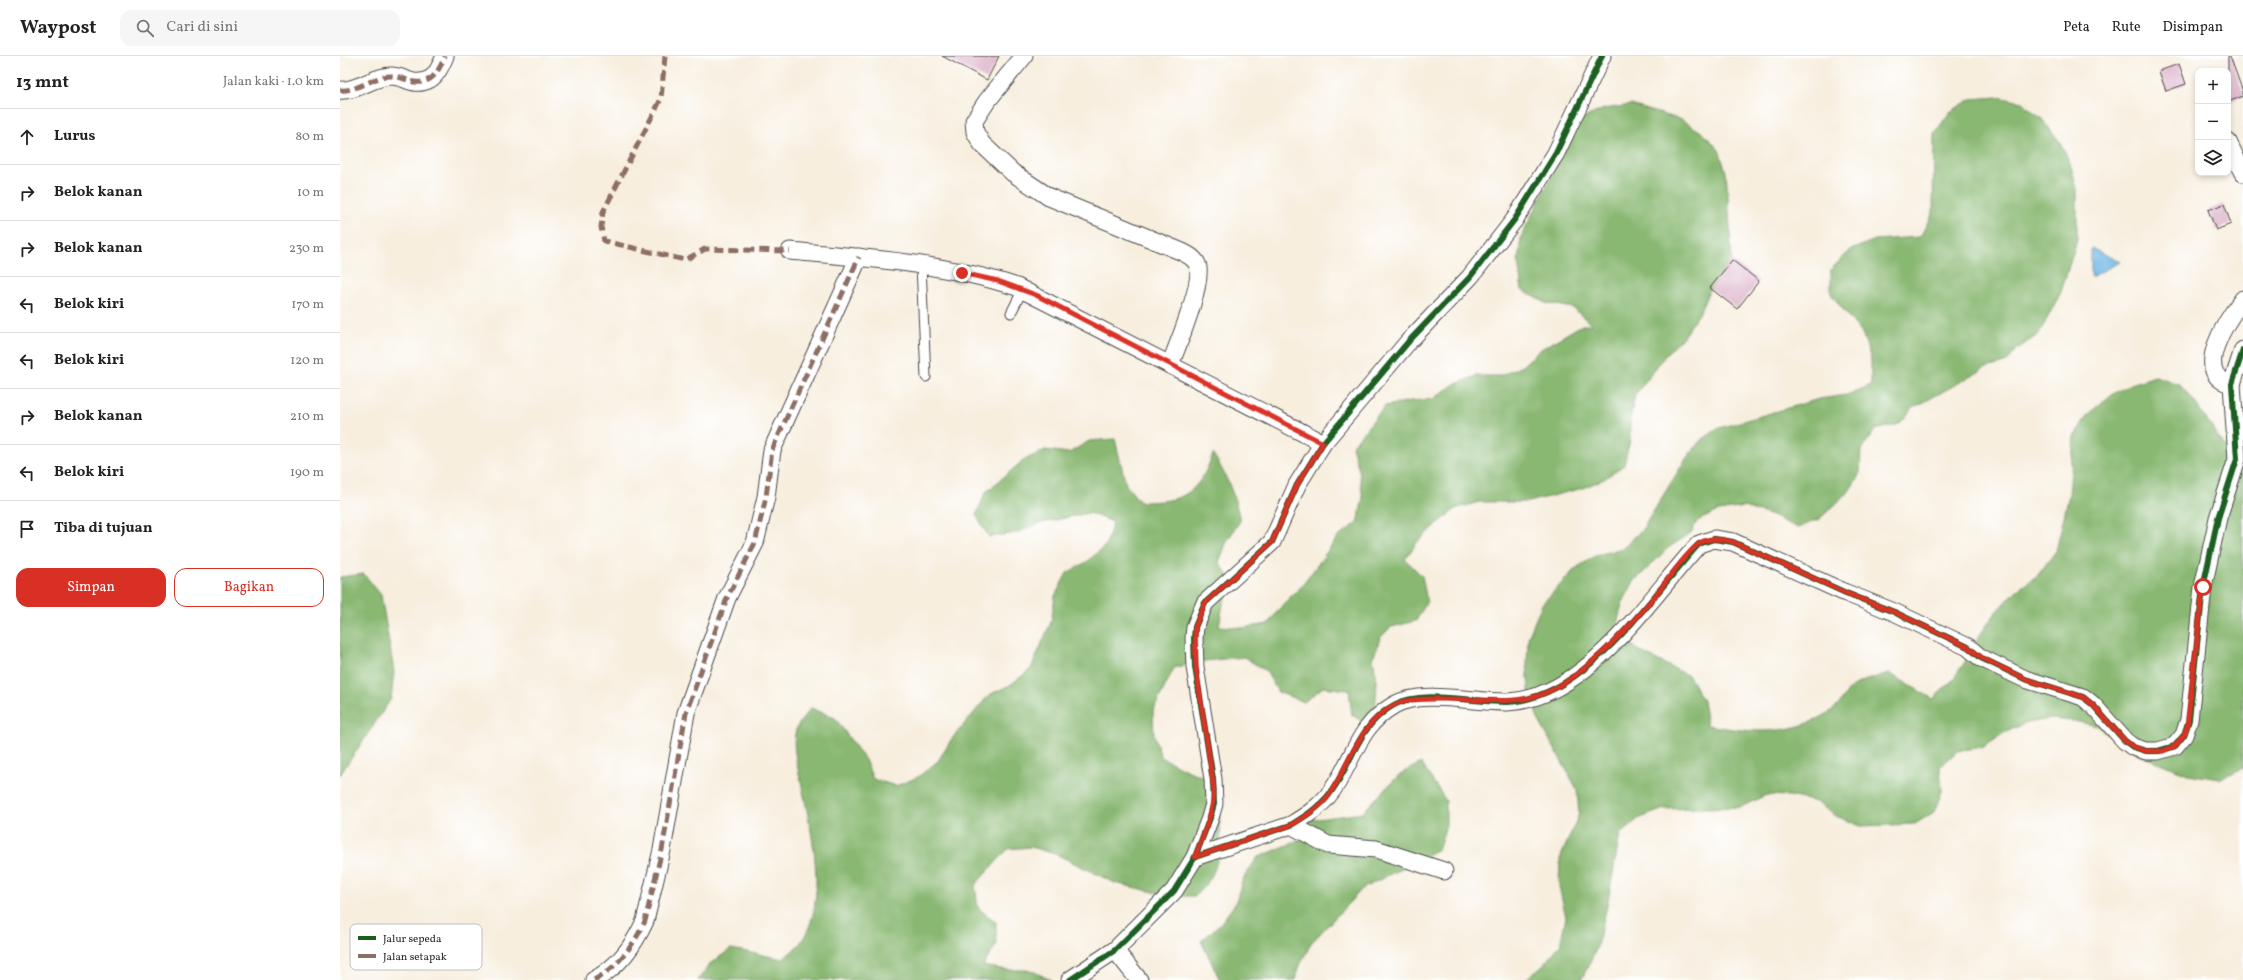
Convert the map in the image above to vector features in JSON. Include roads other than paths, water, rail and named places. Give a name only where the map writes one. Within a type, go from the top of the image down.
[{"type":"street","points":[[340,90],[347,91],[362,83],[391,76],[410,82],[420,83],[432,78],[445,56]]},
{"type":"street","points":[[1024,56],[987,101],[974,121],[975,132],[982,144],[1029,186],[1081,211],[1180,251],[1195,260],[1199,269],[1198,285],[1170,365]]},
{"type":"street","points":[[1070,980],[1115,950],[1174,891],[1195,857],[1210,818],[1214,804],[1214,790],[1196,667],[1195,627],[1205,603],[1272,542],[1297,485],[1323,443],[1409,341],[1470,277],[1515,218],[1556,153],[1602,56]]},
{"type":"street","points":[[2231,148],[2243,173]]},
{"type":"street","points":[[790,250],[922,265],[998,281],[1023,289],[1323,443]]},
{"type":"street","points":[[594,980],[617,964],[645,921],[662,850],[686,713],[727,598],[755,543],[766,497],[772,450],[859,257]]},
{"type":"street","points":[[2232,384],[2226,383],[2217,374],[2214,366],[2214,356],[2221,331],[2243,299]]},
{"type":"street","points":[[1195,857],[1291,825],[1315,808],[1328,796],[1375,718],[1396,704],[1410,700],[1432,699],[1509,702],[1528,699],[1557,689],[1612,644],[1699,544],[1714,539],[1733,542],[1839,590],[1894,612],[1968,647],[1982,658],[2025,679],[2083,697],[2093,705],[2125,741],[2134,747],[2146,751],[2158,751],[2175,746],[2184,735],[2189,720],[2203,587],[2218,518],[2237,459],[2232,384],[2243,350]]},
{"type":"street","points":[[1291,825],[1328,845],[1376,849],[1444,871]]},
{"type":"street","points":[[1115,950],[1139,980]]},
{"type":"lane","points":[[922,265],[926,377]]},
{"type":"lane","points":[[1011,313],[1023,289]]},
{"type":"water","points":[[2091,248],[2120,262],[2091,277]]}]
